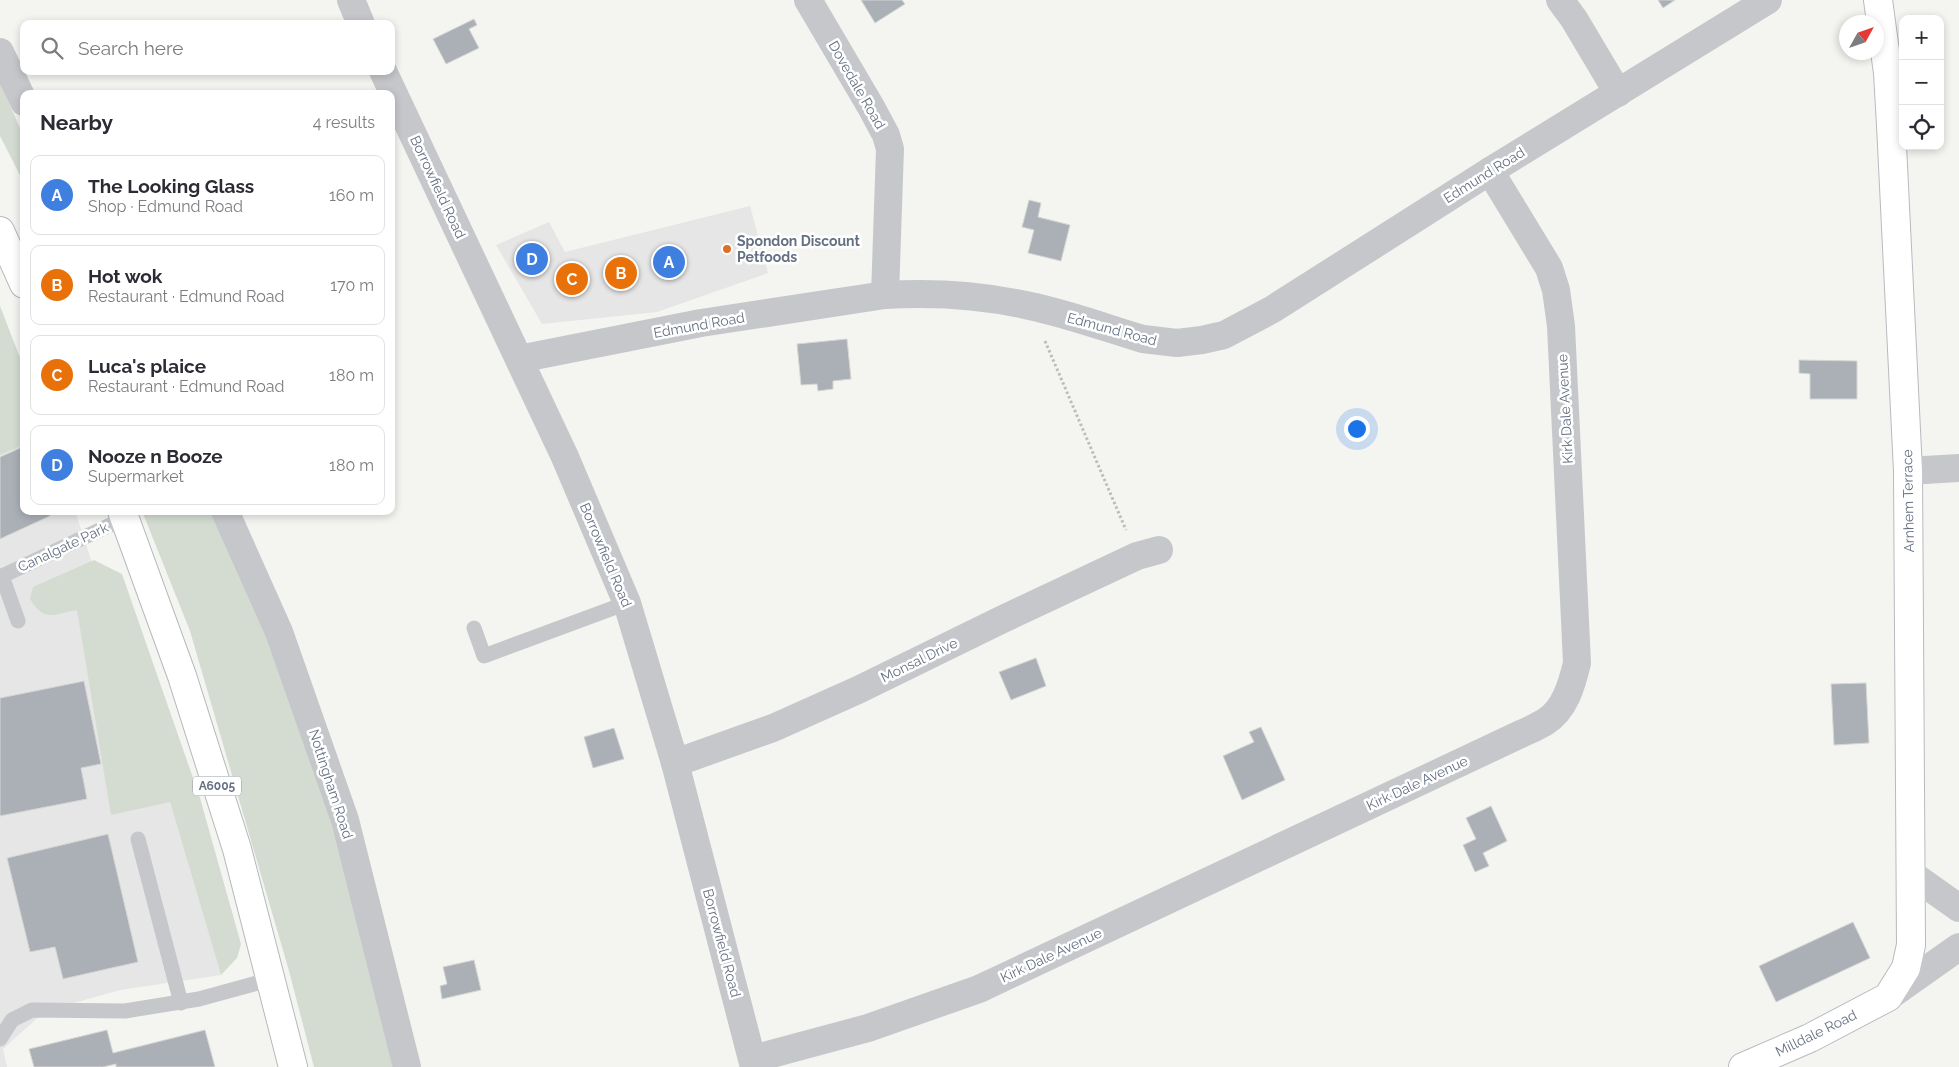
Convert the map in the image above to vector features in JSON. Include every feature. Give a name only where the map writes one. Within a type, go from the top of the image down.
[{"type":"street","points":[[351,0],[359,20]]},
{"type":"street","name":"Dovedale Road","points":[[808,0],[871,107],[886,136],[890,149],[885,295]]},
{"type":"street","points":[[1560,0],[1574,19],[1618,93]]},
{"type":"street","name":"Edmund Road","points":[[519,359],[702,323],[885,295],[944,294],[1030,306],[1162,343],[1202,340],[1224,335],[1272,309],[1490,171],[1768,0]]},
{"type":"street","name":"Arnhem Terrace","points":[[1878,0],[1888,73],[1908,471],[1911,945],[1906,968],[1888,997]]},
{"type":"street","points":[[0,52],[20,94]]},
{"type":"street","name":"Borrowfield Road","points":[[385,75],[392,90]]},
{"type":"street","name":"Borrowfield Road","points":[[395,96],[565,457],[627,603],[675,763],[754,1063]]},
{"type":"street","name":"Kirk Dale Avenue","points":[[754,1063],[868,1028],[979,989],[1539,725],[1547,721],[1562,705],[1572,686],[1577,663],[1561,326],[1556,290],[1549,268],[1490,171]]},
{"type":"street","points":[[0,231],[20,275]]},
{"type":"street","points":[[1908,471],[1959,468]]},
{"type":"street","name":"A6005","points":[[124,515],[182,676],[237,849],[272,979],[293,1067]]},
{"type":"street","name":"Nottingham Road","points":[[227,515],[278,632],[345,820],[407,1067]]},
{"type":"street","name":"Monsal Drive","points":[[675,763],[774,728],[1148,553]]},
{"type":"street","points":[[1911,874],[1959,908]]},
{"type":"street","points":[[1888,997],[1959,947]]},
{"type":"street","name":"Milldale Road","points":[[1743,1067],[1810,1038],[1888,997]]},
{"type":"lane","name":"Canalgate Park","points":[[1,577],[122,515]]},
{"type":"lane","points":[[1,577],[18,621]]},
{"type":"lane","points":[[474,628],[484,656],[627,603]]},
{"type":"lane","points":[[138,839],[181,1003]]},
{"type":"lane","points":[[0,1039],[12,1020],[32,1010],[125,1011],[181,1003],[272,979]]},
{"type":"path","points":[[1030,306],[1148,553]]},
{"type":"shaded area","points":[[0,83],[20,128],[20,175],[0,136]]},
{"type":"shaded area","points":[[750,206],[768,273],[657,312],[542,324],[496,245],[549,222],[565,252]]},
{"type":"shaded area","points":[[0,306],[20,358],[20,447],[0,455]]},
{"type":"shaded area","points":[[20,447],[20,515],[76,515],[170,802],[221,975],[120,990],[45,1011],[3,1049],[7,1067],[0,1067],[0,455]]},
{"type":"shaded area","points":[[144,515],[216,515],[285,680],[341,845],[395,1067],[314,1067],[289,971],[190,631]]},
{"type":"shaded area","points":[[94,560],[122,574],[200,798],[241,944],[237,958],[221,975],[170,802],[111,815],[77,610],[56,615],[45,614],[35,607],[30,599],[33,587]]},
{"type":"building","points":[[861,0],[902,0],[905,4],[875,23]]},
{"type":"building","points":[[1658,0],[1675,0],[1663,8]]},
{"type":"building","points":[[474,19],[477,25],[469,29],[479,48],[446,64],[433,39]]},
{"type":"building","points":[[1029,200],[1041,203],[1038,217],[1070,225],[1061,261],[1028,253],[1034,230],[1022,227]]},
{"type":"building","points":[[847,339],[851,379],[833,381],[833,389],[818,391],[817,384],[801,385],[797,344]]},
{"type":"building","points":[[1799,360],[1857,361],[1857,399],[1810,399],[1810,374],[1799,373]]},
{"type":"building","points":[[20,448],[20,515],[50,516],[0,539],[0,457]]},
{"type":"building","points":[[1036,658],[1046,686],[1011,700],[999,672]]},
{"type":"building","points":[[84,681],[101,764],[81,768],[87,799],[0,816],[0,698]]},
{"type":"building","points":[[1866,683],[1869,743],[1834,745],[1831,684]]},
{"type":"building","points":[[1261,727],[1285,780],[1242,800],[1223,756],[1254,742],[1249,732]]},
{"type":"building","points":[[614,728],[624,759],[593,768],[584,737]]},
{"type":"building","points":[[1491,806],[1507,841],[1483,853],[1489,866],[1475,872],[1463,845],[1476,839],[1466,818]]},
{"type":"building","points":[[108,834],[138,962],[63,979],[55,947],[30,952],[7,858]]},
{"type":"building","points":[[1853,922],[1870,958],[1776,1002],[1759,966]]},
{"type":"building","points":[[474,960],[481,990],[442,999],[440,986],[447,984],[443,967]]},
{"type":"building","points":[[107,1030],[113,1053],[205,1030],[215,1067],[116,1067],[116,1064],[103,1067],[34,1067],[29,1049]]},
{"type":"place","name":"Spondon Discount Petfoods","points":[[727,249]]},
{"type":"place","name":"Nooze n Booze","points":[[532,259]]},
{"type":"place","name":"The Looking Glass","points":[[669,262]]},
{"type":"place","name":"Hot wok","points":[[621,273]]},
{"type":"place","name":"Luca's plaice","points":[[572,279]]}]
